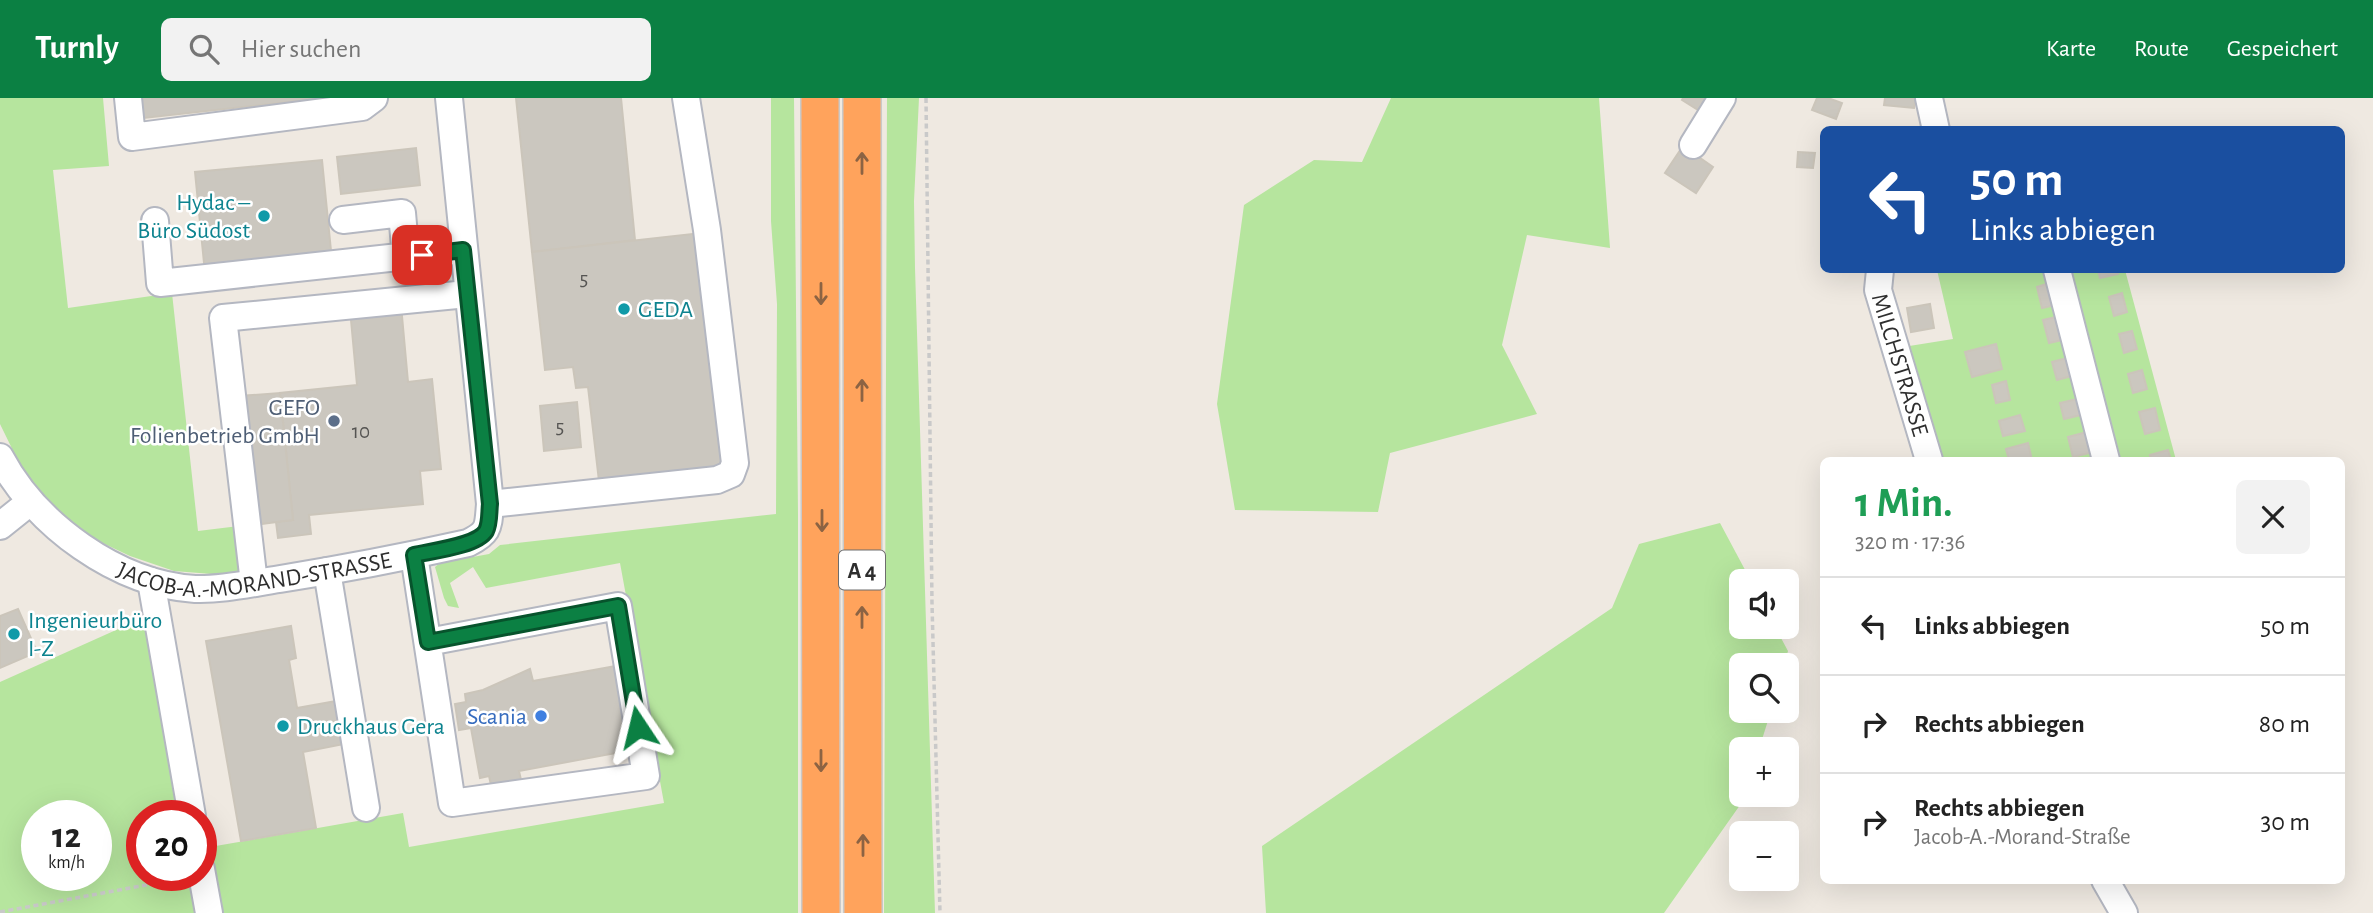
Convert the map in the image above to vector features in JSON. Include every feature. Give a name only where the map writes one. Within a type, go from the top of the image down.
[{"type":"highway","name":"A 4","points":[[821,98],[821,913]]},
{"type":"highway","name":"A 4","points":[[862,98],[863,913]]},
{"type":"street","points":[[128,98],[132,137],[362,107],[374,98]]},
{"type":"street","points":[[449,98],[489,512],[716,480],[731,474],[735,463],[709,243],[686,98]]},
{"type":"street","points":[[1693,145],[1722,98]]},
{"type":"street","points":[[1929,98],[1935,126]]},
{"type":"street","points":[[343,220],[402,214],[406,258]]},
{"type":"street","points":[[155,221],[160,283],[463,250]]},
{"type":"street","name":"MILCHSTRASSE","points":[[1880,273],[1878,290],[1928,457]]},
{"type":"street","points":[[2058,273],[2105,457]]},
{"type":"street","points":[[254,583],[223,318],[467,294]]},
{"type":"street","name":"JACOB-A.-MORAND-STRASSE","points":[[2,464],[30,502],[65,535],[94,554],[151,581],[195,589],[234,587],[468,543],[482,536],[488,529],[489,512]]},
{"type":"street","points":[[0,526],[30,502]]},
{"type":"street","points":[[414,555],[452,803],[646,776],[618,606],[428,642]]},
{"type":"street","points":[[327,571],[366,808]]},
{"type":"street","points":[[151,581],[189,800]]},
{"type":"street","points":[[2107,884],[2124,913]]},
{"type":"street","points":[[201,891],[209,913]]},
{"type":"path","points":[[926,98],[932,603],[940,913]]},
{"type":"path","points":[[0,912],[126,887]]},
{"type":"green space","points":[[0,98],[103,98],[109,166],[53,170],[68,308],[172,293],[198,531],[239,526],[245,570],[237,576],[174,571],[130,556],[92,538],[57,510],[22,469],[0,424]]},
{"type":"green space","points":[[771,98],[794,98],[798,913],[221,913],[217,889],[217,846],[403,813],[409,847],[664,803],[620,563],[486,588],[473,567],[450,583],[459,608],[448,606],[435,567],[440,563],[489,554],[500,545],[776,514],[777,304],[771,221]]},
{"type":"green space","points":[[887,98],[919,98],[914,201],[915,268],[935,913],[884,913]]},
{"type":"green space","points":[[1391,98],[1599,98],[1610,248],[1527,235],[1502,345],[1537,414],[1390,453],[1378,512],[1235,510],[1217,404],[1244,205],[1314,160],[1362,162]]},
{"type":"green space","points":[[1938,273],[2126,273],[2175,457],[1937,457],[1903,347],[1953,339]]},
{"type":"green space","points":[[1720,523],[1745,569],[1729,569],[1729,639],[1782,639],[1788,651],[1729,653],[1729,723],[1767,723],[1763,737],[1729,737],[1729,807],[1739,807],[1664,913],[1266,913],[1262,846],[1612,608],[1639,544]]},
{"type":"green space","points":[[145,617],[176,800],[126,800],[126,891],[192,891],[195,913],[0,913],[0,682]]},
{"type":"building","points":[[132,98],[323,98],[135,119]]},
{"type":"building","points":[[516,98],[621,98],[635,240],[532,252]]},
{"type":"building","points":[[1712,98],[1703,113],[1682,100]]},
{"type":"building","points":[[1817,98],[1828,98],[1842,103],[1836,119],[1812,110]]},
{"type":"building","points":[[1885,98],[1916,98],[1914,108],[1884,105]]},
{"type":"building","points":[[1683,146],[1713,167],[1696,193],[1665,173]]},
{"type":"building","points":[[416,148],[420,185],[341,194],[337,157]]},
{"type":"building","points":[[1798,152],[1815,153],[1813,168],[1797,167]]},
{"type":"building","name":"Hydac – Büro Südost","points":[[322,160],[332,261],[205,273],[195,172]]},
{"type":"building","name":"GEDA","points":[[701,233],[727,467],[599,481],[588,387],[576,388],[573,367],[545,370],[532,252]]},
{"type":"building","points":[[2099,273],[2118,273],[2118,274],[2100,278]]},
{"type":"building","points":[[2049,283],[2055,305],[2042,308],[2037,287]]},
{"type":"building","points":[[2122,293],[2127,312],[2114,316],[2109,297]]},
{"type":"building","points":[[1930,304],[1934,328],[1911,332],[1907,308]]},
{"type":"building","points":[[401,305],[408,382],[432,379],[441,469],[420,471],[423,504],[309,515],[311,534],[278,538],[276,522],[293,520],[280,393],[357,385],[350,309]]},
{"type":"building","points":[[2056,317],[2062,340],[2049,343],[2043,320]]},
{"type":"building","points":[[2132,331],[2137,349],[2124,353],[2119,334]]},
{"type":"building","points":[[1996,344],[2002,369],[1972,377],[1965,352]]},
{"type":"building","points":[[2067,358],[2072,376],[2057,380],[2052,362]]},
{"type":"building","points":[[2142,370],[2147,389],[2133,393],[2128,374]]},
{"type":"building","points":[[2006,381],[2010,400],[1996,403],[1992,385]]},
{"type":"building","points":[[280,393],[293,520],[253,525],[239,396]]},
{"type":"building","points":[[2077,399],[2081,415],[2064,419],[2060,403]]},
{"type":"building","points":[[577,402],[581,447],[544,451],[540,406]]},
{"type":"building","points":[[2155,408],[2160,430],[2145,434],[2139,412]]},
{"type":"building","points":[[2020,415],[2025,431],[2003,436],[1999,421]]},
{"type":"building","points":[[2087,432],[2093,452],[2073,457],[2068,437]]},
{"type":"building","points":[[2028,443],[2031,457],[2008,457],[2006,449]]},
{"type":"building","points":[[2168,450],[2170,457],[2150,457]]},
{"type":"building","name":"Ingenieurbüro I-Z","points":[[18,609],[37,652],[0,668],[0,616]]},
{"type":"building","name":"Druckhaus Gera","points":[[291,626],[296,658],[289,660],[297,708],[342,700],[349,743],[303,752],[316,828],[241,841],[206,641]]},
{"type":"building","name":"Scania","points":[[616,666],[632,750],[519,771],[521,780],[491,785],[489,776],[480,778],[471,728],[459,730],[455,704],[466,702],[465,694],[483,690],[530,669],[533,681]]},
{"type":"place","name":"Hydac – Büro Südost","points":[[264,216]]},
{"type":"place","name":"GEDA","points":[[624,309]]},
{"type":"place","name":"GEFO Folienbetrieb GmbH","points":[[334,421]]},
{"type":"place","name":"Ingenieurbüro I-Z","points":[[14,634]]},
{"type":"place","name":"Scania","points":[[541,716]]},
{"type":"place","name":"Druckhaus Gera","points":[[283,726]]},
{"type":"route","points":[[422,255],[463,250],[490,504],[488,529],[482,536],[468,543],[414,555],[428,642],[618,606],[638,727]]}]
